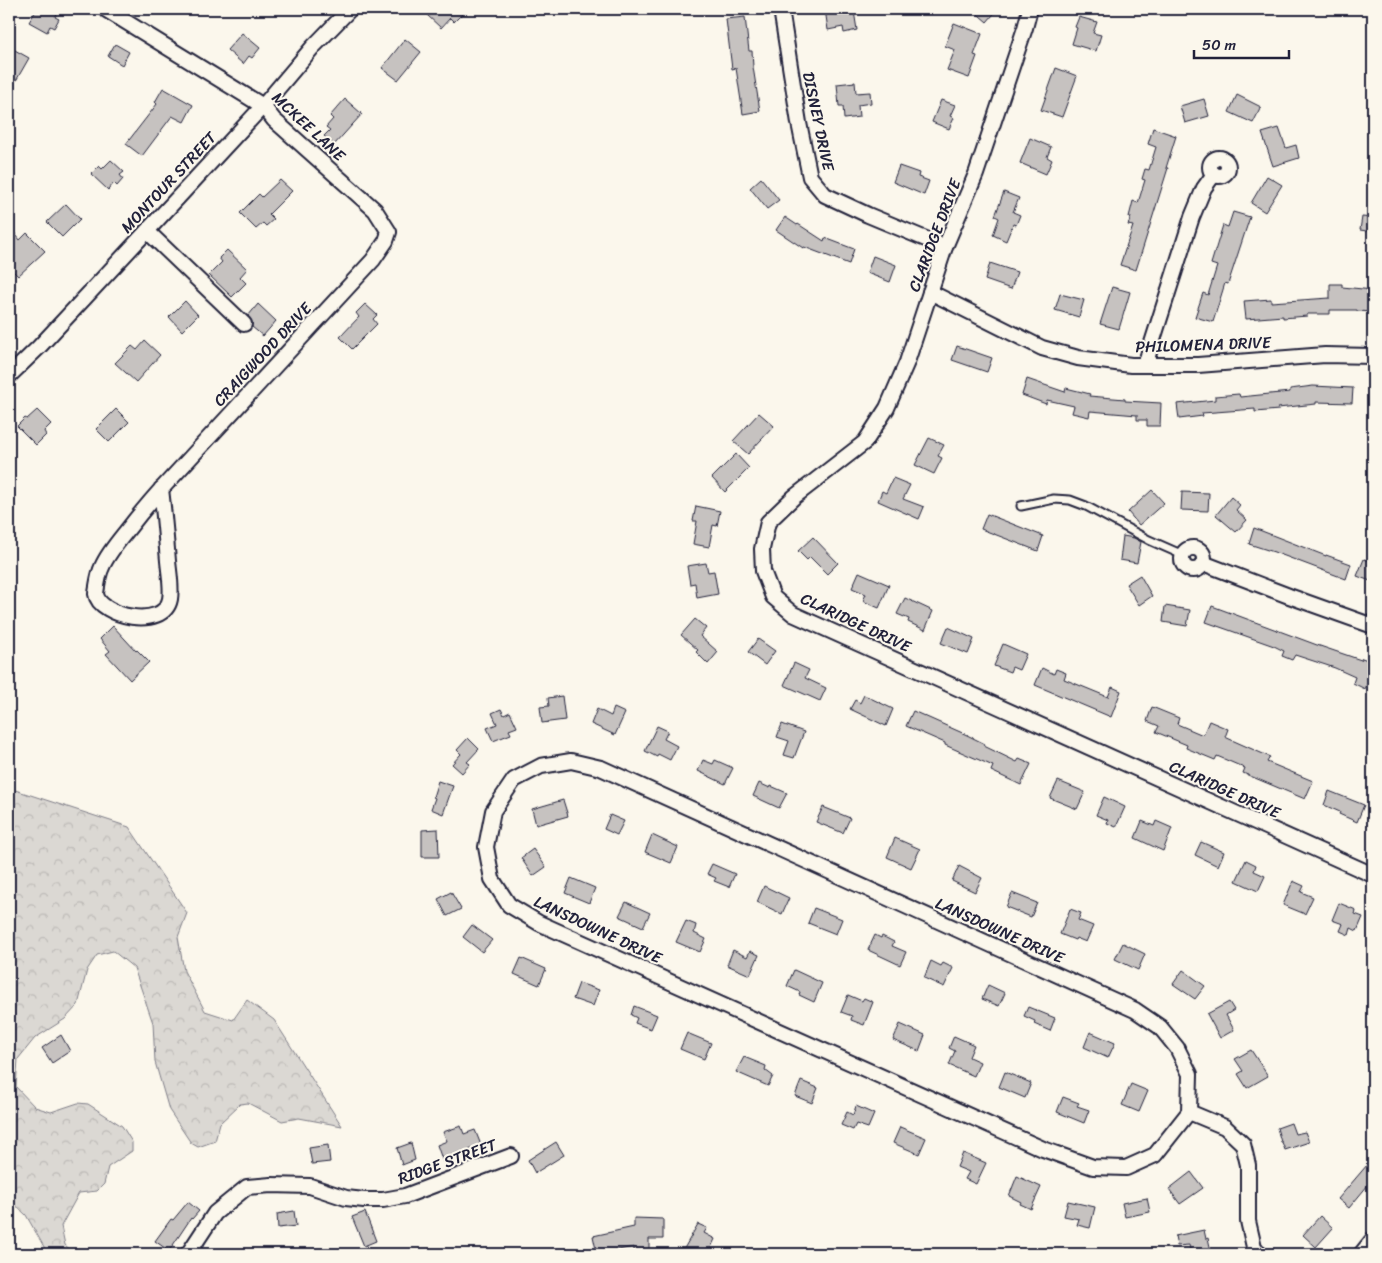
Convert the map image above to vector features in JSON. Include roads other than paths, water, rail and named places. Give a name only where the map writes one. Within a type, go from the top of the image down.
[{"type":"street","name":"MCKEE LANE","points":[[105,9],[263,106],[274,120],[376,210],[390,232],[386,242]]},
{"type":"street","name":"MONTOUR STREET","points":[[9,376],[147,231],[263,106],[312,48],[350,9]]},
{"type":"street","name":"DISNEY DRIVE","points":[[781,9],[799,123],[810,177],[825,195],[945,247]]},
{"type":"street","name":"CLARIDGE DRIVE","points":[[1030,9],[1026,28],[976,174],[945,247],[907,362],[887,408],[865,442],[794,497],[768,522],[762,548],[763,571],[773,597],[793,614],[1373,875]]},
{"type":"street","points":[[1145,365],[1192,217],[1204,188],[1214,174]]},
{"type":"street","points":[[147,231],[244,324]]},
{"type":"street","name":"CRAIGWOOD DRIVE","points":[[161,489],[170,579],[170,600],[165,609],[158,614],[146,618],[129,617],[111,610],[100,602],[96,594],[101,568],[111,551],[161,489],[374,260],[386,242]]},
{"type":"street","name":"PHILOMENA DRIVE","points":[[930,292],[1042,348],[1078,358],[1131,365],[1198,365],[1325,355],[1373,356]]},
{"type":"street","points":[[1183,555],[1189,549],[1197,549],[1203,555],[1203,563],[1373,626]]},
{"type":"street","name":"LANSDOWNE DRIVE","points":[[571,761],[601,768],[1135,1010],[1160,1027],[1177,1048],[1190,1074],[1190,1112],[1155,1155],[1126,1168],[1093,1167],[1043,1149],[539,923],[509,905],[492,879],[486,847],[493,811],[514,780],[541,766],[571,761]]},
{"type":"street","points":[[1190,1112],[1225,1127],[1243,1144],[1248,1165],[1248,1220],[1254,1247],[1260,1254]]},
{"type":"street","name":"RIDGE STREET","points":[[188,1254],[215,1213],[247,1187],[271,1185],[310,1186],[346,1198],[383,1200],[405,1196],[511,1156]]},
{"type":"street","points":[[1361,1254],[1373,1239]]},
{"type":"lane","points":[[1021,506],[1054,499],[1070,500],[1086,506],[1149,540],[1183,555]]}]
